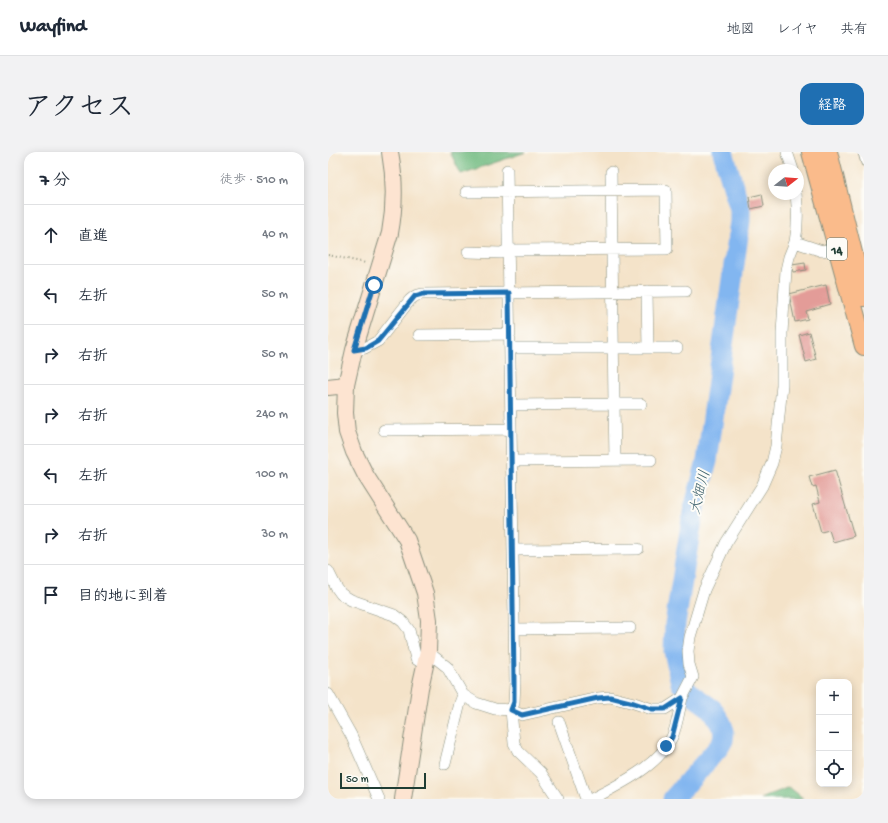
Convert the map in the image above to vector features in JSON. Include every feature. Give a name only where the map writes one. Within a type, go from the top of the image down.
[{"type":"main road","name":"14","points":[[811,152],[860,290],[864,346]]},
{"type":"main road","name":"14","points":[[828,152],[844,247]]},
{"type":"street","points":[[390,152],[394,192],[393,215],[390,233],[354,350],[346,385],[345,413],[354,452],[366,476],[407,540],[425,593],[429,620],[426,658],[403,799]]},
{"type":"street","points":[[787,152],[791,164]]},
{"type":"street","points":[[507,170],[514,629],[514,702],[511,710],[514,743],[518,751],[541,773],[558,799]]},
{"type":"street","points":[[611,172],[615,460]]},
{"type":"street","points":[[466,192],[666,190],[667,249],[508,250],[501,253],[468,252]]},
{"type":"street","points":[[592,799],[633,776],[644,768],[666,746],[672,737],[682,697],[693,677],[689,664],[688,651],[690,637],[704,590],[726,543],[762,486],[772,463],[776,446],[782,385],[782,333],[786,270],[789,257],[796,242],[798,225],[797,200]]},
{"type":"street","points":[[796,242],[822,251],[844,247]]},
{"type":"street","points":[[647,291],[648,348]]},
{"type":"street","points":[[354,350],[366,348],[378,341],[415,296],[422,294],[686,291]]},
{"type":"street","points":[[419,335],[510,334]]},
{"type":"street","points":[[510,348],[677,348]]},
{"type":"street","points":[[328,387],[346,385]]},
{"type":"street","points":[[511,405],[641,404]]},
{"type":"street","points":[[384,430],[511,429]]},
{"type":"street","points":[[511,461],[651,460]]},
{"type":"street","points":[[513,550],[638,549]]},
{"type":"street","points":[[328,571],[341,594],[351,600],[394,615],[403,622],[408,630],[416,659],[426,658],[446,667],[463,695],[476,704],[495,709],[511,710],[522,715],[580,701],[610,697],[652,709],[665,709],[682,697]]},
{"type":"street","points":[[514,629],[630,628]]},
{"type":"street","points":[[328,694],[351,735],[378,799]]},
{"type":"street","points":[[445,764],[463,695]]},
{"type":"street","points":[[559,722],[586,799]]},
{"type":"lane","points":[[861,152],[864,162]]},
{"type":"path","points":[[328,255],[380,266]]},
{"type":"green space","points":[[450,152],[526,152],[461,174]]},
{"type":"green space","points":[[789,787],[804,799],[760,799]]},
{"type":"building","points":[[762,194],[764,206],[751,209],[749,197]]},
{"type":"building","points":[[805,263],[806,270],[793,272],[792,265]]},
{"type":"building","points":[[826,285],[830,304],[806,311],[808,319],[795,322],[789,294]]},
{"type":"building","points":[[809,332],[816,359],[806,362],[799,335]]},
{"type":"building","points":[[835,470],[854,536],[833,542],[829,530],[821,532],[813,504],[820,502],[816,486],[812,487],[809,477]]},
{"type":"waterway","name":"大畑川","points":[[673,799],[719,747],[723,740],[724,731],[712,709],[691,694],[681,683],[674,651],[675,624],[693,513],[707,461],[740,221],[740,209],[723,152]]},
{"type":"route","points":[[374,285],[354,350],[366,348],[378,341],[410,300],[415,296],[422,294],[509,293],[514,682],[514,702],[511,710],[522,715],[580,701],[610,697],[652,709],[665,709],[682,698],[672,737],[666,746]]}]
